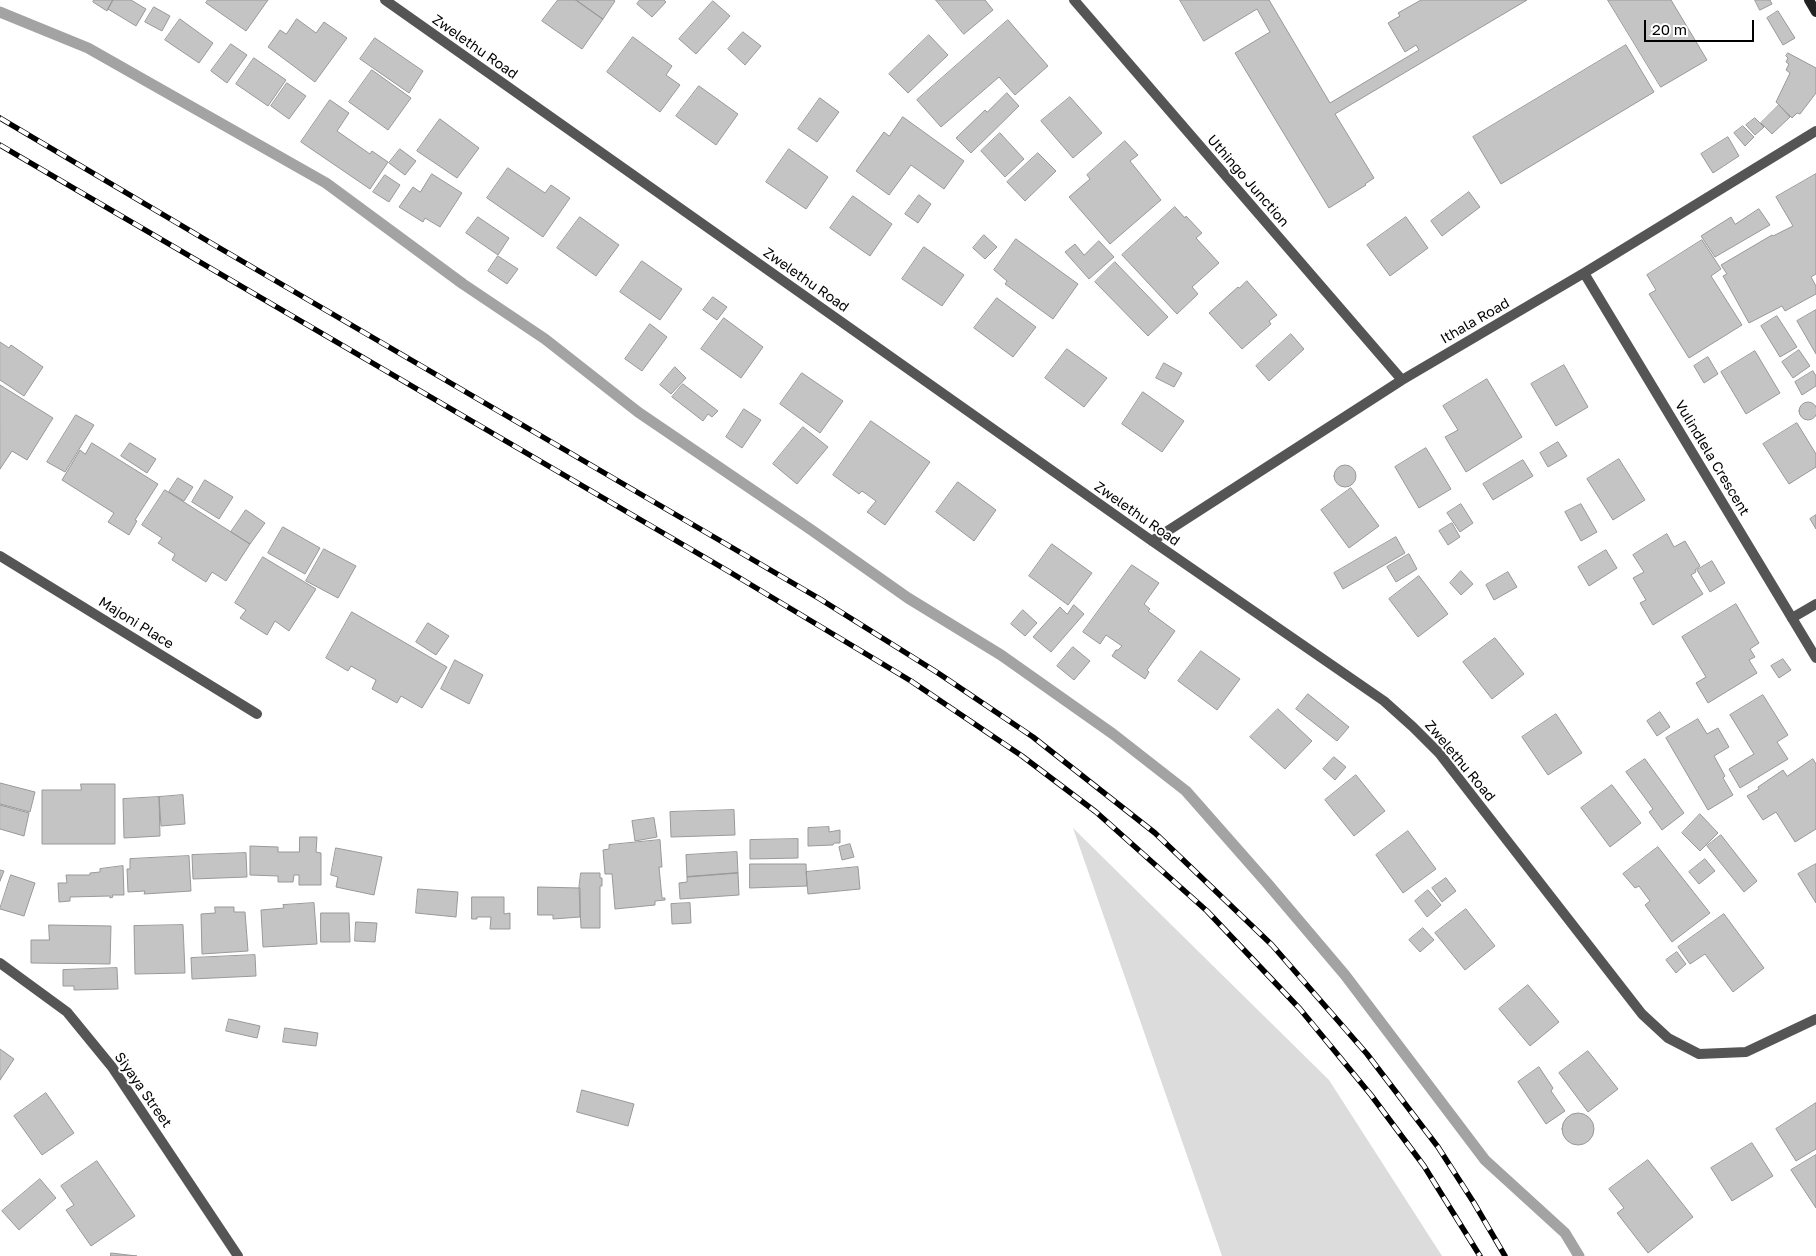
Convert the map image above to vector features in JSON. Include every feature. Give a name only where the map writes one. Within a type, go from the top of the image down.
[{"type":"street","name":"Zwelethu Road","points":[[385,0],[1152,541],[1384,701],[1439,753],[1642,1014],[1668,1038],[1699,1054],[1746,1052],[1816,1019]]},
{"type":"street","name":"Uthingo Junction","points":[[1074,0],[1402,380]]},
{"type":"street","points":[[1809,0],[1816,12]]},
{"type":"street","name":"Ithala Road","points":[[1152,541],[1402,380],[1584,273],[1816,131]]},
{"type":"street","name":"Vulindlela Crescent","points":[[1584,273],[1816,658]]},
{"type":"street","name":"Majoni Place","points":[[0,556],[257,714]]},
{"type":"street","points":[[1792,618],[1816,604]]},
{"type":"street","name":"Siyaya Street","points":[[0,963],[67,1012],[112,1067],[238,1256]]},
{"type":"shaded area","points":[[1073,828],[1329,1080],[1442,1256],[1222,1256]]},
{"type":"building","points":[[94,0],[113,0],[107,11],[93,2]]},
{"type":"building","points":[[113,0],[131,0],[146,9],[136,26],[108,9]]},
{"type":"building","points":[[208,0],[268,0],[246,31],[206,3]]},
{"type":"building","points":[[558,0],[576,0],[603,19],[582,49],[542,21]]},
{"type":"building","points":[[576,0],[614,0],[615,1],[603,19]]},
{"type":"building","points":[[640,0],[664,0],[666,2],[652,17],[637,4]]},
{"type":"building","points":[[936,0],[985,0],[993,10],[964,34]]},
{"type":"building","points":[[1180,0],[1269,0],[1330,103],[1419,50],[1416,45],[1405,52],[1388,23],[1400,16],[1398,13],[1421,0],[1527,0],[1335,114],[1374,178],[1329,208],[1235,53],[1270,32],[1257,9],[1204,41]]},
{"type":"building","points":[[1608,0],[1671,0],[1707,60],[1661,87]]},
{"type":"building","points":[[1755,0],[1770,0],[1772,4],[1760,10]]},
{"type":"building","points":[[713,1],[730,16],[696,54],[679,39]]},
{"type":"building","points":[[154,7],[170,16],[162,31],[145,22]]},
{"type":"building","points":[[1778,11],[1795,38],[1783,45],[1767,18]]},
{"type":"building","points":[[180,19],[213,43],[199,63],[165,40]]},
{"type":"building","points":[[297,19],[316,33],[324,22],[347,38],[315,82],[268,47],[280,30],[286,34]]},
{"type":"building","points":[[1008,20],[1048,66],[1015,95],[999,77],[941,127],[917,100]]},
{"type":"building","points":[[743,32],[761,46],[745,65],[728,49]]},
{"type":"building","points":[[929,35],[948,55],[908,93],[889,74]]},
{"type":"building","points":[[633,37],[672,66],[666,75],[680,85],[660,112],[607,72]]},
{"type":"building","points":[[375,38],[423,71],[409,93],[360,59]]},
{"type":"building","points":[[231,44],[247,55],[227,83],[211,71]]},
{"type":"building","points":[[1626,45],[1654,92],[1501,184],[1473,137]]},
{"type":"building","points":[[1788,53],[1816,68],[1816,93],[1800,114],[1797,113],[1792,118],[1776,102],[1790,73],[1786,70],[1789,64],[1786,62]]},
{"type":"building","points":[[254,58],[286,80],[268,106],[236,84]]},
{"type":"building","points":[[372,70],[411,98],[388,130],[349,102]]},
{"type":"building","points":[[287,83],[306,96],[289,119],[271,106]]},
{"type":"building","points":[[699,86],[738,114],[716,145],[676,116]]},
{"type":"building","points":[[1007,93],[1019,106],[971,153],[956,138],[985,110],[987,112]]},
{"type":"building","points":[[1070,97],[1102,133],[1073,158],[1041,121]]},
{"type":"building","points":[[820,98],[839,112],[817,142],[798,129]]},
{"type":"building","points":[[330,100],[349,113],[337,131],[370,154],[372,151],[388,162],[370,189],[301,142]]},
{"type":"building","points":[[1779,105],[1790,117],[1772,134],[1761,123]]},
{"type":"building","points":[[903,117],[964,161],[944,189],[911,165],[889,195],[856,171],[884,132],[889,136]]},
{"type":"building","points":[[1755,118],[1764,127],[1755,135],[1746,125]]},
{"type":"building","points":[[440,119],[479,148],[457,178],[417,151]]},
{"type":"building","points":[[1743,126],[1754,137],[1745,146],[1734,133]]},
{"type":"building","points":[[1000,133],[1024,159],[1005,177],[981,151]]},
{"type":"building","points":[[1728,137],[1739,156],[1713,173],[1701,154]]},
{"type":"building","points":[[1125,141],[1138,155],[1130,161],[1161,200],[1110,244],[1069,197],[1090,179],[1087,175]]},
{"type":"building","points":[[400,149],[416,161],[405,175],[389,163]]},
{"type":"building","points":[[789,149],[828,177],[806,209],[766,182]]},
{"type":"building","points":[[1038,153],[1056,171],[1025,201],[1007,182]]},
{"type":"building","points":[[508,168],[545,193],[551,185],[570,198],[543,237],[487,198]]},
{"type":"building","points":[[432,174],[462,193],[440,227],[425,218],[423,222],[399,207],[413,187],[420,192]]},
{"type":"building","points":[[1816,174],[1816,274],[1811,277],[1816,286],[1816,294],[1785,311],[1782,306],[1749,323],[1723,276],[1727,274],[1721,265],[1772,235],[1793,226],[1776,197]]},
{"type":"building","points":[[385,175],[400,185],[389,202],[373,192]]},
{"type":"building","points":[[1469,192],[1480,207],[1442,236],[1431,221]]},
{"type":"building","points":[[919,195],[931,204],[918,223],[905,214]]},
{"type":"building","points":[[853,196],[892,224],[870,256],[830,228]]},
{"type":"building","points":[[1175,207],[1202,233],[1196,238],[1219,263],[1192,287],[1198,294],[1177,314],[1122,255]]},
{"type":"building","points":[[1759,209],[1770,225],[1715,257],[1701,236],[1731,217],[1735,224]]},
{"type":"building","points":[[478,217],[509,238],[498,255],[466,233]]},
{"type":"building","points":[[580,217],[619,245],[596,276],[557,248]]},
{"type":"building","points":[[1406,217],[1428,248],[1390,276],[1367,245]]},
{"type":"building","points":[[984,235],[997,247],[985,259],[973,248]]},
{"type":"building","points":[[1016,239],[1078,284],[1053,319],[1005,284],[1007,281],[994,270]]},
{"type":"building","points":[[1702,240],[1721,269],[1711,276],[1742,325],[1689,358],[1649,294],[1656,290],[1647,275]]},
{"type":"building","points":[[1099,241],[1114,257],[1089,279],[1065,252],[1075,244],[1084,255]]},
{"type":"building","points":[[924,247],[964,275],[942,306],[902,279]]},
{"type":"building","points":[[498,256],[518,269],[507,284],[488,271]]},
{"type":"building","points":[[642,261],[682,289],[660,320],[620,292]]},
{"type":"building","points":[[1115,262],[1168,317],[1148,336],[1095,282]]},
{"type":"building","points":[[1247,281],[1277,315],[1269,321],[1271,324],[1242,349],[1209,313]]},
{"type":"building","points":[[713,297],[727,307],[717,320],[703,310]]},
{"type":"building","points":[[997,298],[1036,327],[1013,357],[974,328]]},
{"type":"building","points":[[1816,310],[1816,354],[1797,321]]},
{"type":"building","points":[[1777,316],[1797,347],[1780,357],[1761,326]]},
{"type":"building","points":[[724,318],[763,347],[741,378],[701,349]]},
{"type":"building","points":[[650,324],[667,337],[642,371],[625,359]]},
{"type":"building","points":[[1291,334],[1304,349],[1269,381],[1256,366]]},
{"type":"building","points":[[0,342],[9,348],[11,345],[43,367],[24,396],[0,380]]},
{"type":"building","points":[[1067,349],[1107,378],[1084,407],[1045,378]]},
{"type":"building","points":[[1799,350],[1810,366],[1793,378],[1782,362]]},
{"type":"building","points":[[1755,351],[1780,393],[1746,414],[1721,372]]},
{"type":"building","points":[[1708,357],[1718,374],[1704,383],[1694,366]]},
{"type":"building","points":[[1164,363],[1182,373],[1174,387],[1156,378]]},
{"type":"building","points":[[1564,365],[1588,407],[1556,426],[1531,384]]},
{"type":"building","points":[[675,367],[686,378],[671,394],[660,385]]},
{"type":"building","points":[[1813,371],[1816,376],[1816,386],[1802,395],[1795,382]]},
{"type":"building","points":[[802,373],[843,401],[820,433],[780,404]]},
{"type":"building","points":[[1487,379],[1522,437],[1466,472],[1445,437],[1458,430],[1443,406]]},
{"type":"building","points":[[683,384],[718,411],[712,417],[708,414],[703,421],[672,397]]},
{"type":"building","points":[[0,385],[53,418],[27,460],[12,451],[0,469]]},
{"type":"building","points":[[1143,392],[1184,421],[1162,452],[1122,424]]},
{"type":"building","points":[[1808,402],[1814,405],[1817,411],[1814,417],[1808,420],[1802,417],[1799,411],[1802,405]]},
{"type":"building","points":[[744,409],[761,420],[742,448],[726,437]]},
{"type":"building","points":[[76,415],[94,425],[65,472],[47,462]]},
{"type":"building","points":[[871,421],[930,462],[885,525],[867,512],[876,501],[862,491],[859,494],[833,475]]},
{"type":"building","points":[[1797,423],[1816,454],[1816,467],[1789,484],[1763,444]]},
{"type":"building","points":[[803,427],[828,447],[797,484],[773,464]]},
{"type":"building","points":[[1558,442],[1567,456],[1548,467],[1540,453]]},
{"type":"building","points":[[92,443],[158,484],[135,520],[137,521],[129,535],[108,522],[114,513],[62,480],[80,450],[85,454]]},
{"type":"building","points":[[130,443],[156,459],[147,473],[121,456]]},
{"type":"building","points":[[1426,448],[1451,489],[1419,508],[1395,467]]},
{"type":"building","points":[[1619,459],[1645,500],[1613,520],[1587,479]]},
{"type":"building","points":[[1523,460],[1533,476],[1493,500],[1483,484]]},
{"type":"building","points":[[1345,465],[1353,468],[1356,476],[1353,484],[1345,487],[1337,484],[1334,476],[1337,468]]},
{"type":"building","points":[[178,478],[193,487],[184,501],[169,492]]},
{"type":"building","points":[[205,480],[233,497],[219,519],[192,502]]},
{"type":"building","points":[[958,482],[996,510],[974,541],[936,512]]},
{"type":"building","points":[[1351,488],[1379,526],[1349,548],[1321,510]]},
{"type":"building","points":[[165,490],[250,544],[226,581],[212,572],[206,582],[172,560],[175,554],[158,543],[162,538],[142,525]]},
{"type":"building","points":[[1461,504],[1473,523],[1460,532],[1447,513]]},
{"type":"building","points":[[1581,504],[1597,532],[1581,541],[1565,512]]},
{"type":"building","points":[[246,510],[265,523],[250,544],[231,532]]},
{"type":"building","points":[[1816,515],[1816,529],[1810,519]]},
{"type":"building","points":[[1452,523],[1460,537],[1448,545],[1439,531]]},
{"type":"building","points":[[283,527],[320,548],[305,574],[268,553]]},
{"type":"building","points":[[1667,534],[1674,547],[1685,541],[1700,566],[1691,575],[1703,594],[1653,625],[1640,603],[1646,600],[1633,578],[1644,572],[1633,555]]},
{"type":"building","points":[[1396,537],[1405,553],[1343,589],[1334,573]]},
{"type":"building","points":[[1052,544],[1092,573],[1068,605],[1029,576]]},
{"type":"building","points":[[324,549],[356,566],[338,598],[306,581]]},
{"type":"building","points":[[1606,550],[1617,568],[1589,586],[1578,567]]},
{"type":"building","points":[[1409,554],[1417,569],[1396,582],[1387,567]]},
{"type":"building","points":[[263,557],[316,589],[289,631],[275,621],[267,635],[240,618],[246,610],[235,603]]},
{"type":"building","points":[[1712,561],[1725,583],[1710,592],[1697,570]]},
{"type":"building","points":[[1132,565],[1159,583],[1144,604],[1150,609],[1148,611],[1175,631],[1147,670],[1149,672],[1145,679],[1112,656],[1122,646],[1106,635],[1100,644],[1083,632]]},
{"type":"building","points":[[1461,571],[1473,584],[1461,595],[1450,583]]},
{"type":"building","points":[[1508,572],[1517,587],[1494,600],[1486,585]]},
{"type":"building","points":[[1419,576],[1448,614],[1418,637],[1389,599]]},
{"type":"building","points":[[1736,604],[1759,643],[1750,649],[1755,657],[1749,660],[1757,673],[1708,703],[1696,683],[1706,677],[1682,637]]},
{"type":"building","points":[[1074,605],[1084,614],[1051,652],[1033,637],[1060,607],[1067,614]]},
{"type":"building","points":[[1023,610],[1037,623],[1025,636],[1011,624]]},
{"type":"building","points":[[352,612],[447,667],[422,708],[401,696],[397,703],[372,689],[376,680],[351,666],[348,671],[326,658]]},
{"type":"building","points":[[428,623],[449,636],[436,655],[416,642]]},
{"type":"building","points":[[1495,638],[1524,674],[1492,699],[1463,662]]},
{"type":"building","points":[[1073,647],[1090,661],[1074,680],[1057,666]]},
{"type":"building","points":[[1201,651],[1240,679],[1217,710],[1178,681]]},
{"type":"building","points":[[1783,659],[1791,670],[1779,678],[1771,666]]},
{"type":"building","points":[[455,660],[483,675],[469,704],[441,689]]},
{"type":"building","points":[[1308,694],[1349,727],[1337,741],[1296,709]]},
{"type":"building","points":[[1763,695],[1788,735],[1777,742],[1788,759],[1740,788],[1729,769],[1754,754],[1730,715]]},
{"type":"building","points":[[1278,709],[1312,741],[1285,769],[1250,737]]},
{"type":"building","points":[[1660,712],[1670,727],[1657,736],[1647,721]]},
{"type":"building","points":[[1556,714],[1582,753],[1548,775],[1522,737]]},
{"type":"building","points":[[1698,719],[1707,734],[1718,728],[1729,747],[1714,756],[1725,776],[1723,778],[1733,795],[1708,810],[1666,738]]},
{"type":"building","points":[[1334,757],[1346,767],[1335,780],[1323,769]]},
{"type":"building","points":[[1645,759],[1684,813],[1662,830],[1649,812],[1653,809],[1626,772]]},
{"type":"building","points":[[1813,759],[1816,764],[1816,829],[1795,842],[1776,812],[1763,820],[1747,796],[1783,770],[1787,776]]},
{"type":"building","points":[[1356,775],[1385,811],[1354,836],[1325,800]]},
{"type":"building","points":[[0,783],[35,792],[30,812],[0,804]]},
{"type":"building","points":[[81,784],[115,784],[115,844],[42,844],[42,790],[81,790]]},
{"type":"building","points":[[1612,785],[1641,823],[1610,847],[1581,808]]},
{"type":"building","points":[[183,795],[185,824],[161,826],[159,797]]},
{"type":"building","points":[[159,797],[160,836],[124,838],[123,799]]},
{"type":"building","points":[[0,805],[29,813],[24,836],[0,829]]},
{"type":"building","points":[[734,810],[735,835],[671,837],[670,812]]},
{"type":"building","points":[[1700,814],[1718,833],[1700,851],[1682,833]]},
{"type":"building","points":[[654,818],[657,837],[635,841],[632,821]]},
{"type":"building","points":[[829,827],[829,832],[840,830],[840,843],[808,846],[808,828]]},
{"type":"building","points":[[1408,831],[1436,869],[1403,893],[1376,855]]},
{"type":"building","points":[[1721,835],[1757,881],[1744,892],[1707,846]]},
{"type":"building","points":[[300,837],[317,837],[316,852],[321,853],[321,885],[299,885],[299,875],[294,875],[293,882],[278,882],[278,876],[250,875],[250,846],[278,847],[278,852],[299,852]]},
{"type":"building","points":[[798,839],[798,858],[750,859],[750,840]]},
{"type":"building","points":[[660,840],[662,867],[659,867],[662,898],[665,898],[665,900],[655,901],[655,905],[615,909],[612,874],[605,874],[603,850],[609,849],[609,845]]},
{"type":"building","points":[[850,844],[854,857],[842,860],[839,847]]},
{"type":"building","points":[[1658,847],[1710,913],[1672,942],[1645,905],[1650,901],[1639,886],[1635,888],[1623,874]]},
{"type":"building","points":[[336,848],[382,857],[374,895],[336,887],[338,877],[331,875]]},
{"type":"building","points":[[737,852],[738,873],[687,877],[686,855]]},
{"type":"building","points":[[246,853],[247,877],[193,879],[192,855]]},
{"type":"building","points":[[189,856],[191,891],[144,894],[145,891],[128,892],[127,869],[130,869],[130,859]]},
{"type":"building","points":[[1705,859],[1715,871],[1699,884],[1689,872]]},
{"type":"building","points":[[750,864],[806,864],[807,886],[750,888]]},
{"type":"building","points":[[1816,864],[1816,903],[1798,874]]},
{"type":"building","points":[[123,866],[124,895],[112,895],[113,897],[110,898],[110,896],[70,897],[70,901],[59,902],[58,883],[67,883],[66,875],[90,875],[90,873],[100,872],[100,869]]},
{"type":"building","points":[[858,867],[860,889],[808,894],[806,872]]},
{"type":"building","points":[[0,870],[4,871],[0,881]]},
{"type":"building","points":[[581,873],[600,873],[600,878],[602,878],[602,886],[600,886],[600,928],[581,928],[579,887]]},
{"type":"building","points":[[738,873],[739,895],[680,899],[679,883],[687,882],[687,877]]},
{"type":"building","points":[[11,875],[35,883],[24,916],[0,909]]},
{"type":"building","points":[[1446,878],[1456,891],[1442,902],[1432,888]]},
{"type":"building","points":[[538,887],[580,888],[580,917],[553,919],[553,915],[538,915]]},
{"type":"building","points":[[418,889],[458,892],[456,917],[416,913]]},
{"type":"building","points":[[1428,890],[1441,905],[1427,917],[1415,901]]},
{"type":"building","points":[[472,897],[504,897],[504,914],[510,913],[510,929],[490,929],[491,917],[472,919]]},
{"type":"building","points":[[314,903],[317,944],[263,947],[261,910],[284,908],[283,905]]},
{"type":"building","points":[[690,903],[691,923],[672,924],[671,904]]},
{"type":"building","points":[[215,907],[234,907],[234,912],[245,912],[248,951],[202,954],[201,914],[215,913]]},
{"type":"building","points":[[1466,909],[1495,946],[1465,970],[1435,933]]},
{"type":"building","points":[[321,913],[349,913],[350,942],[321,942]]},
{"type":"building","points":[[1724,914],[1764,968],[1733,992],[1705,954],[1690,964],[1678,947]]},
{"type":"building","points":[[356,922],[377,923],[375,942],[355,941]]},
{"type":"building","points":[[49,925],[111,926],[110,964],[31,963],[31,940],[49,940]]},
{"type":"building","points":[[183,925],[185,973],[135,974],[134,926]]},
{"type":"building","points":[[1423,928],[1434,940],[1420,952],[1409,940]]},
{"type":"building","points":[[1677,952],[1686,964],[1676,973],[1666,960]]},
{"type":"building","points":[[255,955],[256,976],[192,979],[191,958]]},
{"type":"building","points":[[117,968],[118,989],[74,990],[74,986],[63,986],[63,970]]},
{"type":"building","points":[[1528,985],[1559,1022],[1530,1046],[1499,1009]]},
{"type":"building","points":[[229,1019],[260,1026],[257,1038],[226,1031]]},
{"type":"building","points":[[285,1028],[318,1033],[316,1046],[283,1042]]},
{"type":"building","points":[[0,1049],[14,1059],[0,1080]]},
{"type":"building","points":[[1588,1051],[1618,1089],[1588,1112],[1559,1073]]},
{"type":"building","points":[[1539,1067],[1553,1088],[1551,1091],[1565,1111],[1546,1124],[1518,1082]]},
{"type":"building","points":[[582,1090],[634,1104],[628,1126],[577,1112]]},
{"type":"building","points":[[46,1093],[74,1133],[42,1155],[14,1116]]},
{"type":"building","points":[[1816,1103],[1816,1149],[1796,1161],[1776,1129]]},
{"type":"building","points":[[1578,1113],[1589,1118],[1594,1129],[1589,1140],[1578,1145],[1567,1140],[1562,1129],[1567,1118]]},
{"type":"building","points":[[1752,1143],[1773,1176],[1732,1201],[1711,1168]]},
{"type":"building","points":[[1816,1155],[1816,1208],[1791,1170]]},
{"type":"building","points":[[1648,1160],[1693,1217],[1648,1253],[1617,1213],[1624,1208],[1609,1189]]},
{"type":"building","points":[[97,1161],[135,1216],[91,1246],[66,1210],[74,1205],[61,1186]]},
{"type":"building","points":[[40,1179],[56,1198],[19,1230],[2,1211]]},
{"type":"building","points":[[111,1253],[137,1256],[111,1256]]},
{"type":"waterway","points":[[0,12],[88,48],[326,183],[463,284],[545,339],[638,412],[908,598],[1001,655],[1113,734],[1186,791],[1345,975],[1485,1160],[1565,1233],[1579,1256]]},
{"type":"railway","points":[[0,118],[820,599],[938,673],[1033,737],[1155,833],[1272,945],[1367,1054],[1438,1147],[1505,1256]]},
{"type":"railway","points":[[0,145],[728,571],[911,681],[1022,756],[1096,812],[1207,911],[1300,1009],[1371,1095],[1424,1166],[1480,1256]]}]
